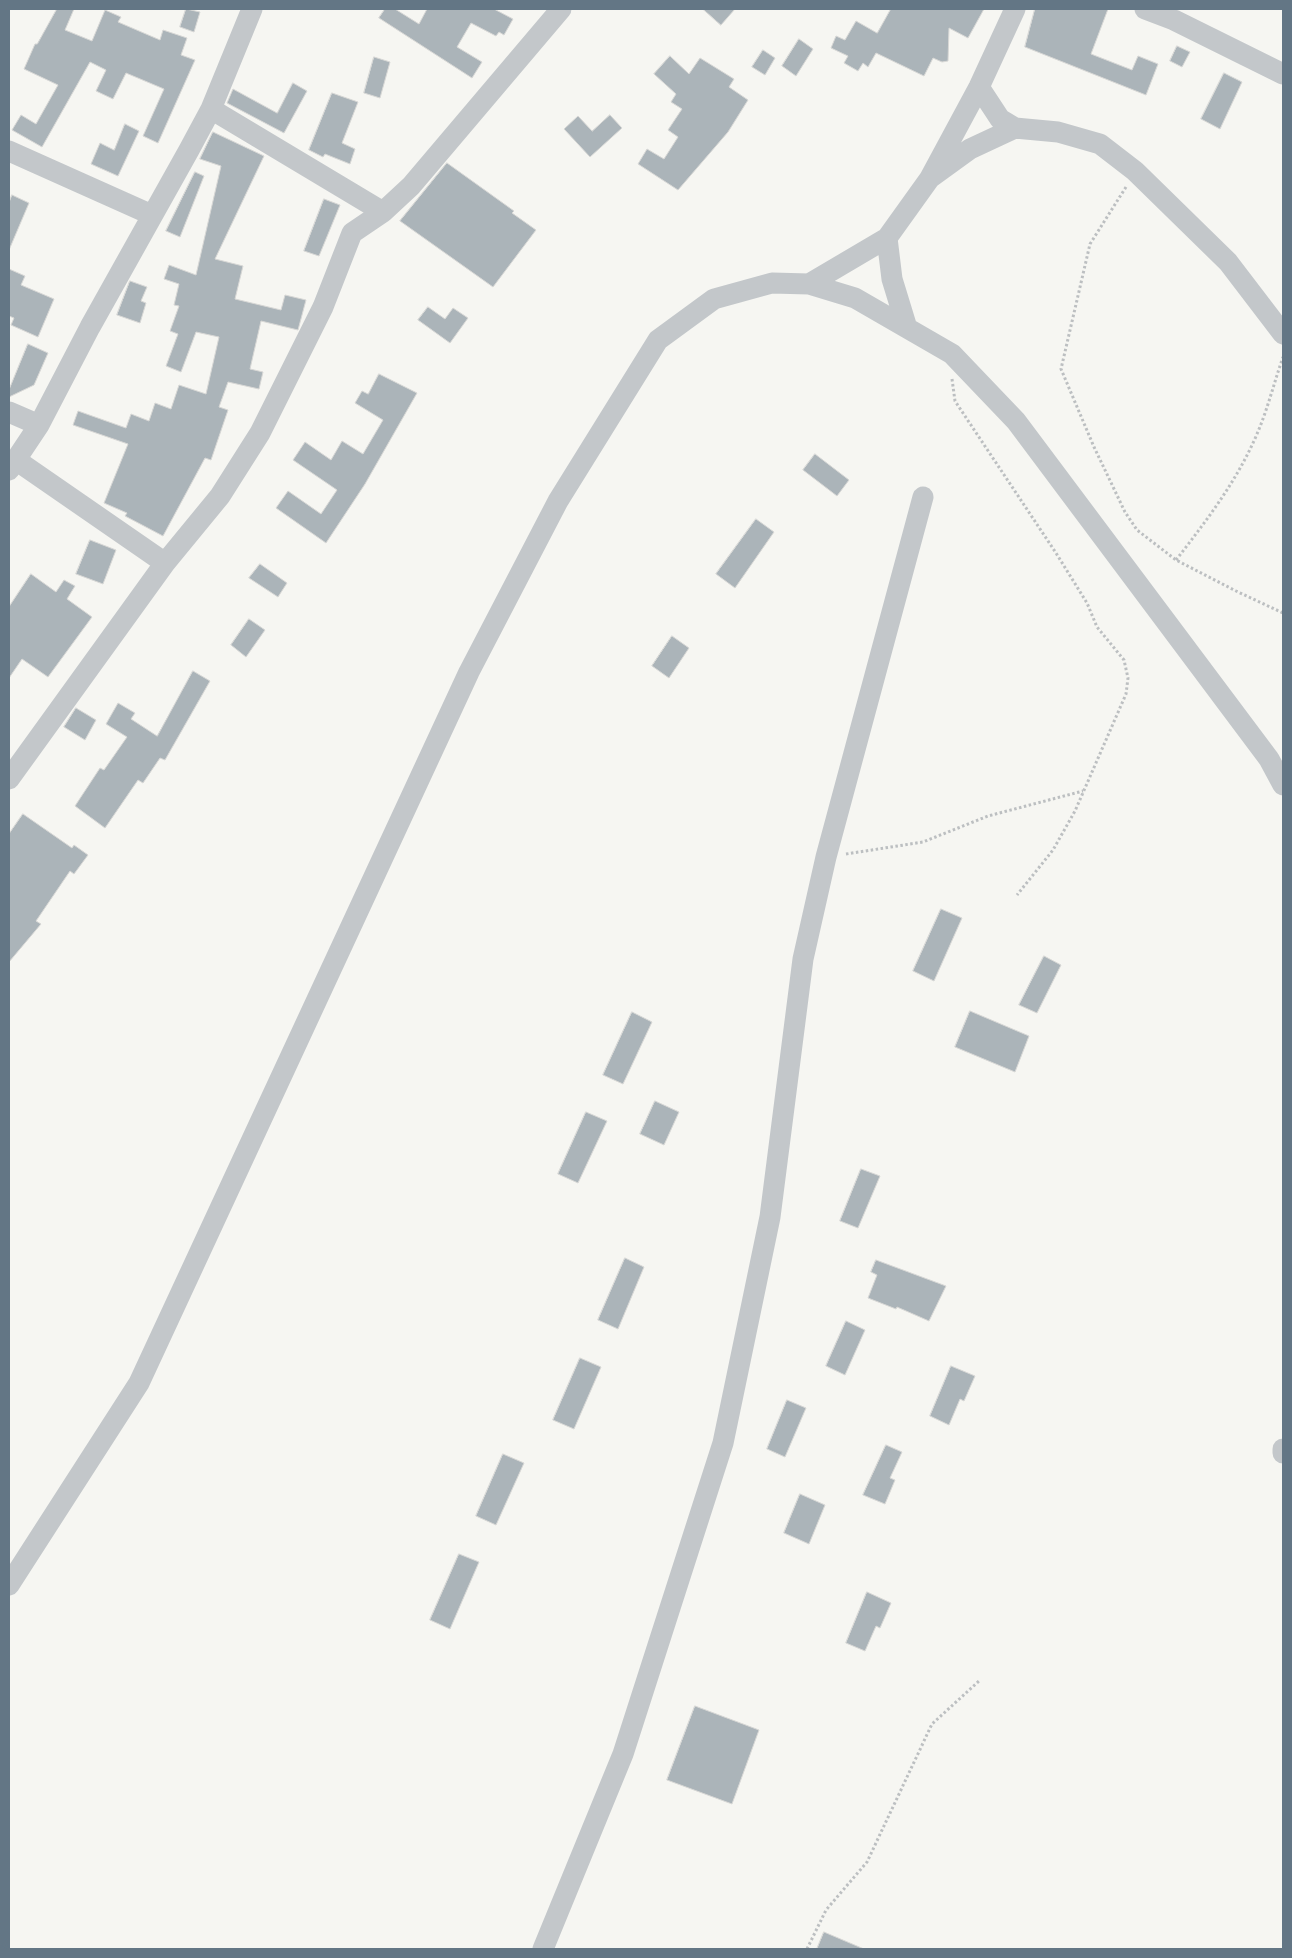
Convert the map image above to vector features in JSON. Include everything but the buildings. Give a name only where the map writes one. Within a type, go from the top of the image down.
[{"type":"street","points":[[165,563],[12,465],[40,425],[90,327],[211,109],[252,9]]},
{"type":"street","points":[[9,779],[165,563],[220,496],[260,433],[323,307],[352,233],[383,212],[411,186],[561,9]]},
{"type":"street","points":[[809,284],[886,238],[930,178],[979,88],[1015,9]]},
{"type":"street","points":[[1145,9],[1174,20],[1283,74]]},
{"type":"street","points":[[979,88],[1000,119],[1015,128],[1058,132],[1100,144],[1135,171],[1228,262],[1283,334]]},
{"type":"street","points":[[211,109],[383,212]]},
{"type":"street","points":[[930,178],[970,149],[1015,128]]},
{"type":"street","points":[[9,151],[152,216]]},
{"type":"street","points":[[886,238],[892,278],[907,328]]},
{"type":"street","points":[[9,1585],[139,1384],[469,672],[558,501],[658,340],[714,299],[772,284],[809,284],[854,298],[952,354],[1016,421],[1269,759],[1283,785]]},
{"type":"street","points":[[9,412],[40,425]]},
{"type":"street","points":[[543,1949],[623,1754],[723,1443],[770,1217],[803,959],[826,857],[923,497]]},
{"type":"path","points":[[1135,171],[1090,244],[1061,369],[1094,447],[1137,530],[1176,560],[1283,613]]},
{"type":"path","points":[[1176,560],[1220,504],[1251,447],[1265,415],[1271,388],[1283,357]]},
{"type":"path","points":[[952,385],[955,402],[1056,552],[1087,603],[1097,627],[1124,660],[1128,678],[1126,694],[1083,791],[1053,850],[1017,895]]},
{"type":"path","points":[[826,857],[923,842],[988,816],[1083,791]]},
{"type":"path","points":[[807,1949],[826,1910],[867,1862],[932,1724],[979,1681]]}]
